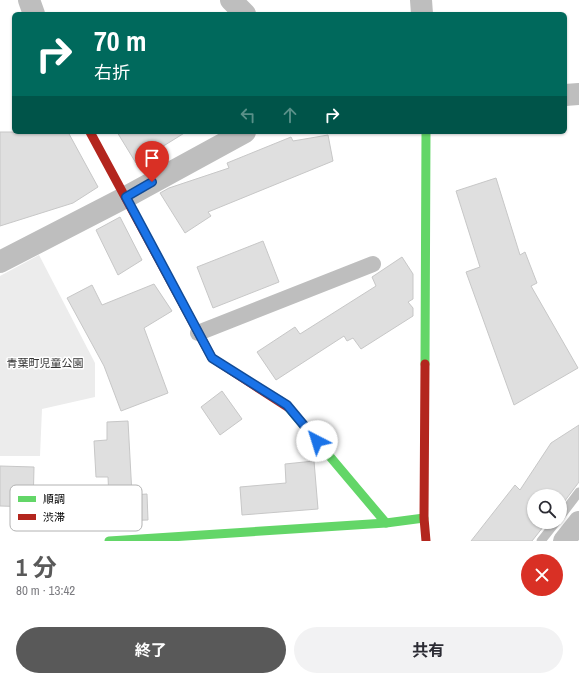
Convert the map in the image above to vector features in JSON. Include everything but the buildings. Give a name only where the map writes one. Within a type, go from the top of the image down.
[{"type":"street","points":[[29,0],[33,12]]},
{"type":"street","points":[[230,0],[243,12]]},
{"type":"street","points":[[421,0],[422,12]]},
{"type":"street","points":[[567,95],[579,94]]},
{"type":"street","points":[[91,134],[212,358],[287,405],[386,523]]},
{"type":"street","points":[[0,262],[126,197],[241,134]]},
{"type":"street","points":[[426,134],[424,518],[426,541]]},
{"type":"street","points":[[109,541],[386,523],[424,518]]},
{"type":"street","points":[[564,541],[579,522]]},
{"type":"lane","points":[[198,332],[373,264]]},
{"type":"green space","name":"青葉町児童公園","points":[[39,255],[95,363],[95,397],[42,409],[40,456],[0,456],[0,276]]},
{"type":"waterway","points":[[567,508],[579,492]]},
{"type":"waterway","points":[[541,541],[550,529]]},
{"type":"traffic: fast","points":[[425,364],[426,134]]},
{"type":"traffic: fast","points":[[289,408],[386,523]]},
{"type":"traffic: fast","points":[[109,541],[386,523],[424,518]]},
{"type":"traffic: jam","points":[[91,134],[212,358],[289,408]]},
{"type":"traffic: jam","points":[[425,364],[424,518],[426,541]]},
{"type":"route","points":[[152,182],[126,197],[212,358],[287,405],[317,441]]}]
